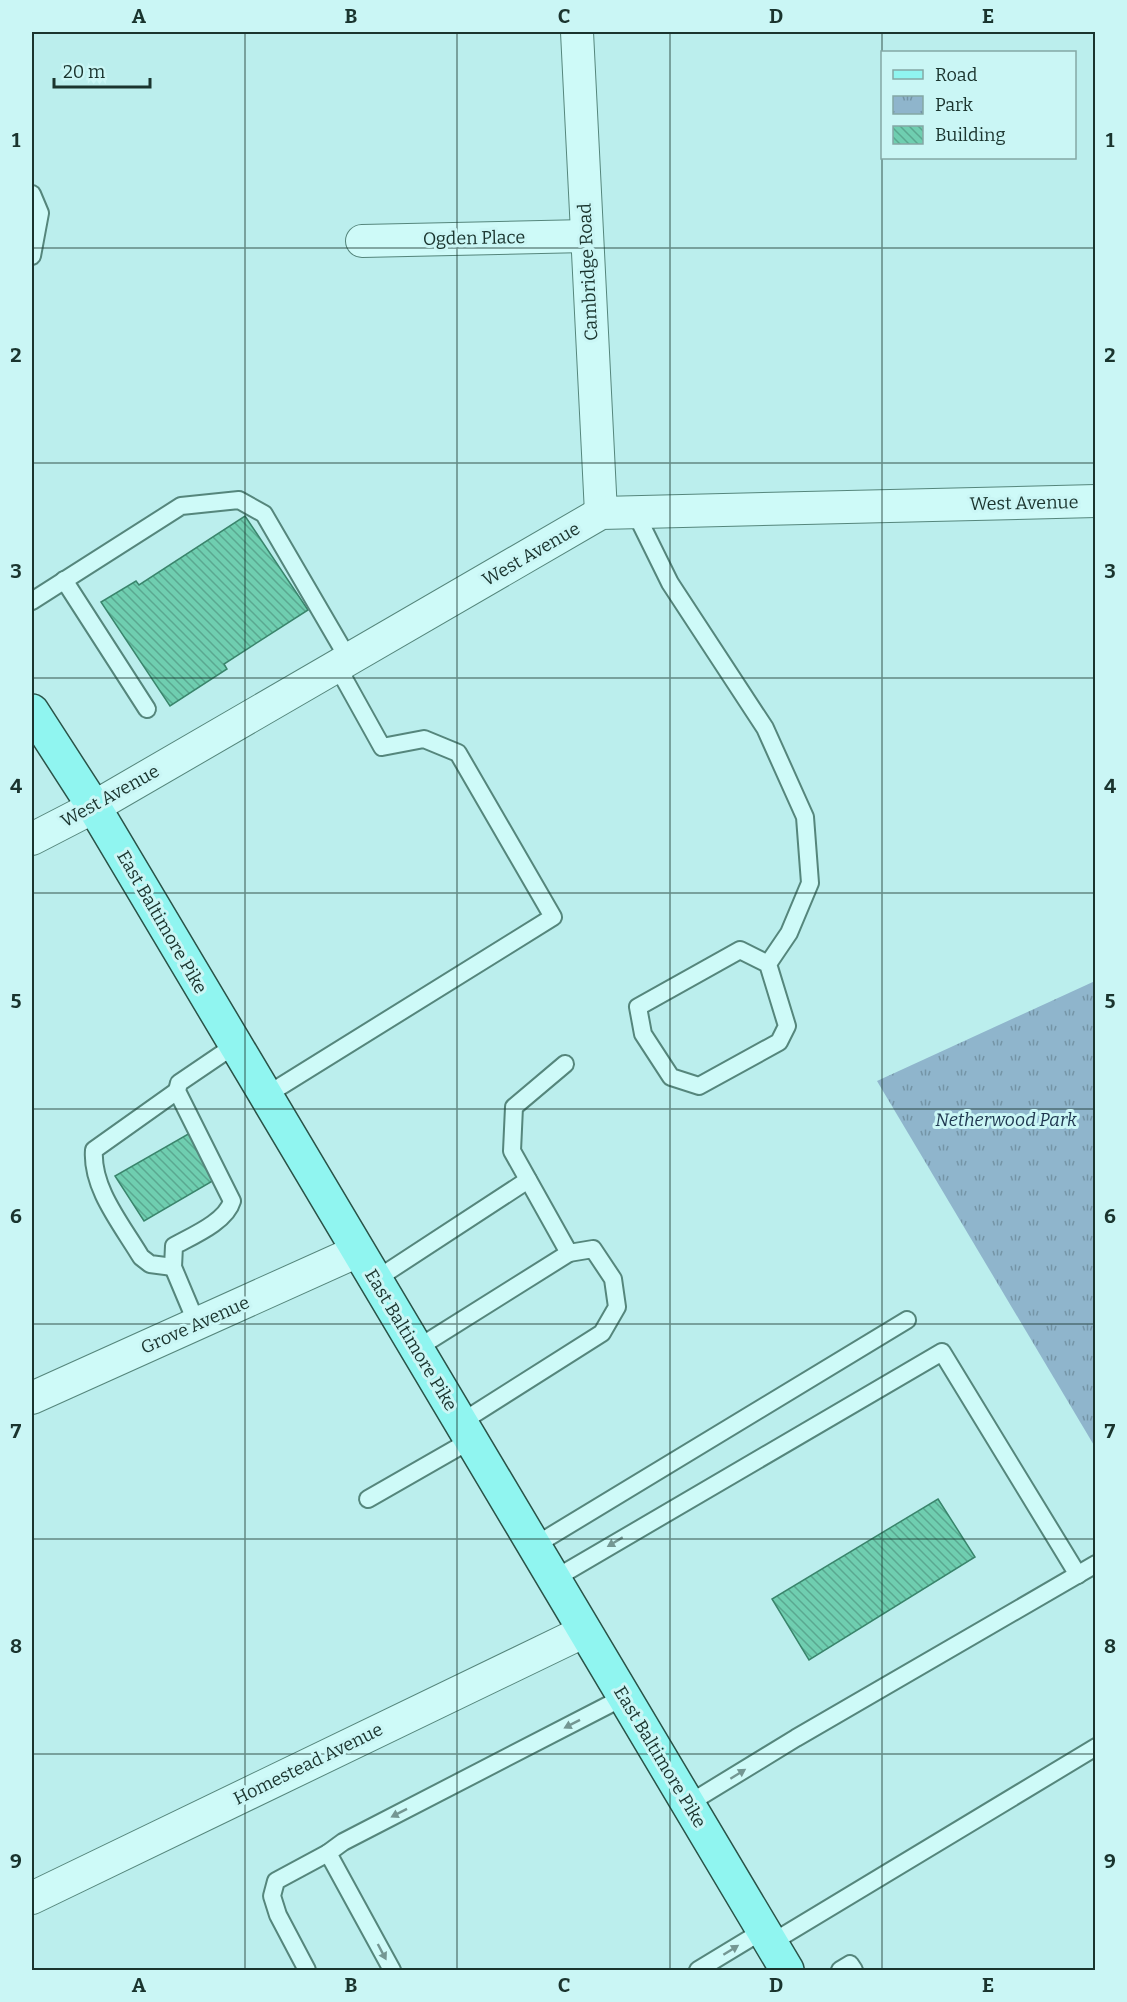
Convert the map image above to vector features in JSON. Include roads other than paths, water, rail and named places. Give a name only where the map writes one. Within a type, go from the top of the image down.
[{"type":"main road","name":"East Baltimore Pike","points":[[32,711],[94,807],[774,1948]]},
{"type":"street","name":"Cambridge Road","points":[[577,32],[601,513]]},
{"type":"street","name":"Ogden Place","points":[[362,241],[586,236]]},
{"type":"street","name":"West Avenue","points":[[32,839],[94,807],[601,513],[1095,501]]},
{"type":"street","name":"Grove Avenue","points":[[32,1398],[358,1251]]},
{"type":"street","name":"Homestead Avenue","points":[[32,1898],[585,1631]]},
{"type":"lane","points":[[32,194],[40,213],[32,256]]},
{"type":"lane","points":[[32,601],[181,506],[238,500],[264,514],[343,663],[382,747],[424,739],[458,753],[553,917],[265,1096]]},
{"type":"lane","points":[[636,512],[670,583],[765,728],[805,817],[810,883],[789,933],[768,964]]},
{"type":"lane","points":[[64,580],[147,709]]},
{"type":"lane","points":[[740,950],[768,964],[787,1026],[779,1042],[699,1086],[671,1077],[643,1034],[638,1007],[740,950]]},
{"type":"lane","points":[[197,1324],[173,1267],[174,1246],[221,1217],[230,1208],[232,1201],[177,1091],[178,1083],[235,1045]]},
{"type":"lane","points":[[565,1064],[514,1107],[512,1150],[568,1253]]},
{"type":"lane","points":[[173,1267],[150,1264],[141,1257],[100,1188],[93,1162],[93,1150],[177,1091]]},
{"type":"lane","points":[[375,1280],[528,1180]]},
{"type":"lane","points":[[368,1499],[466,1432],[602,1333],[617,1307],[613,1279],[593,1249],[568,1253],[416,1349]]},
{"type":"lane","points":[[534,1546],[907,1320]]},
{"type":"lane","points":[[554,1579],[665,1511],[942,1352],[1078,1575]]},
{"type":"lane","points":[[688,1804],[796,1738],[1095,1564]]},
{"type":"lane","points":[[307,1971],[278,1915],[272,1896],[276,1881],[328,1853],[343,1842],[624,1697]]},
{"type":"lane","points":[[698,1971],[774,1948],[1095,1747]]},
{"type":"lane","points":[[328,1853],[392,1971]]},
{"type":"lane","points":[[840,1971],[850,1964],[854,1971]]},
{"type":"park label","name":"Netherwood Park","points":[[1006,1120]]}]
